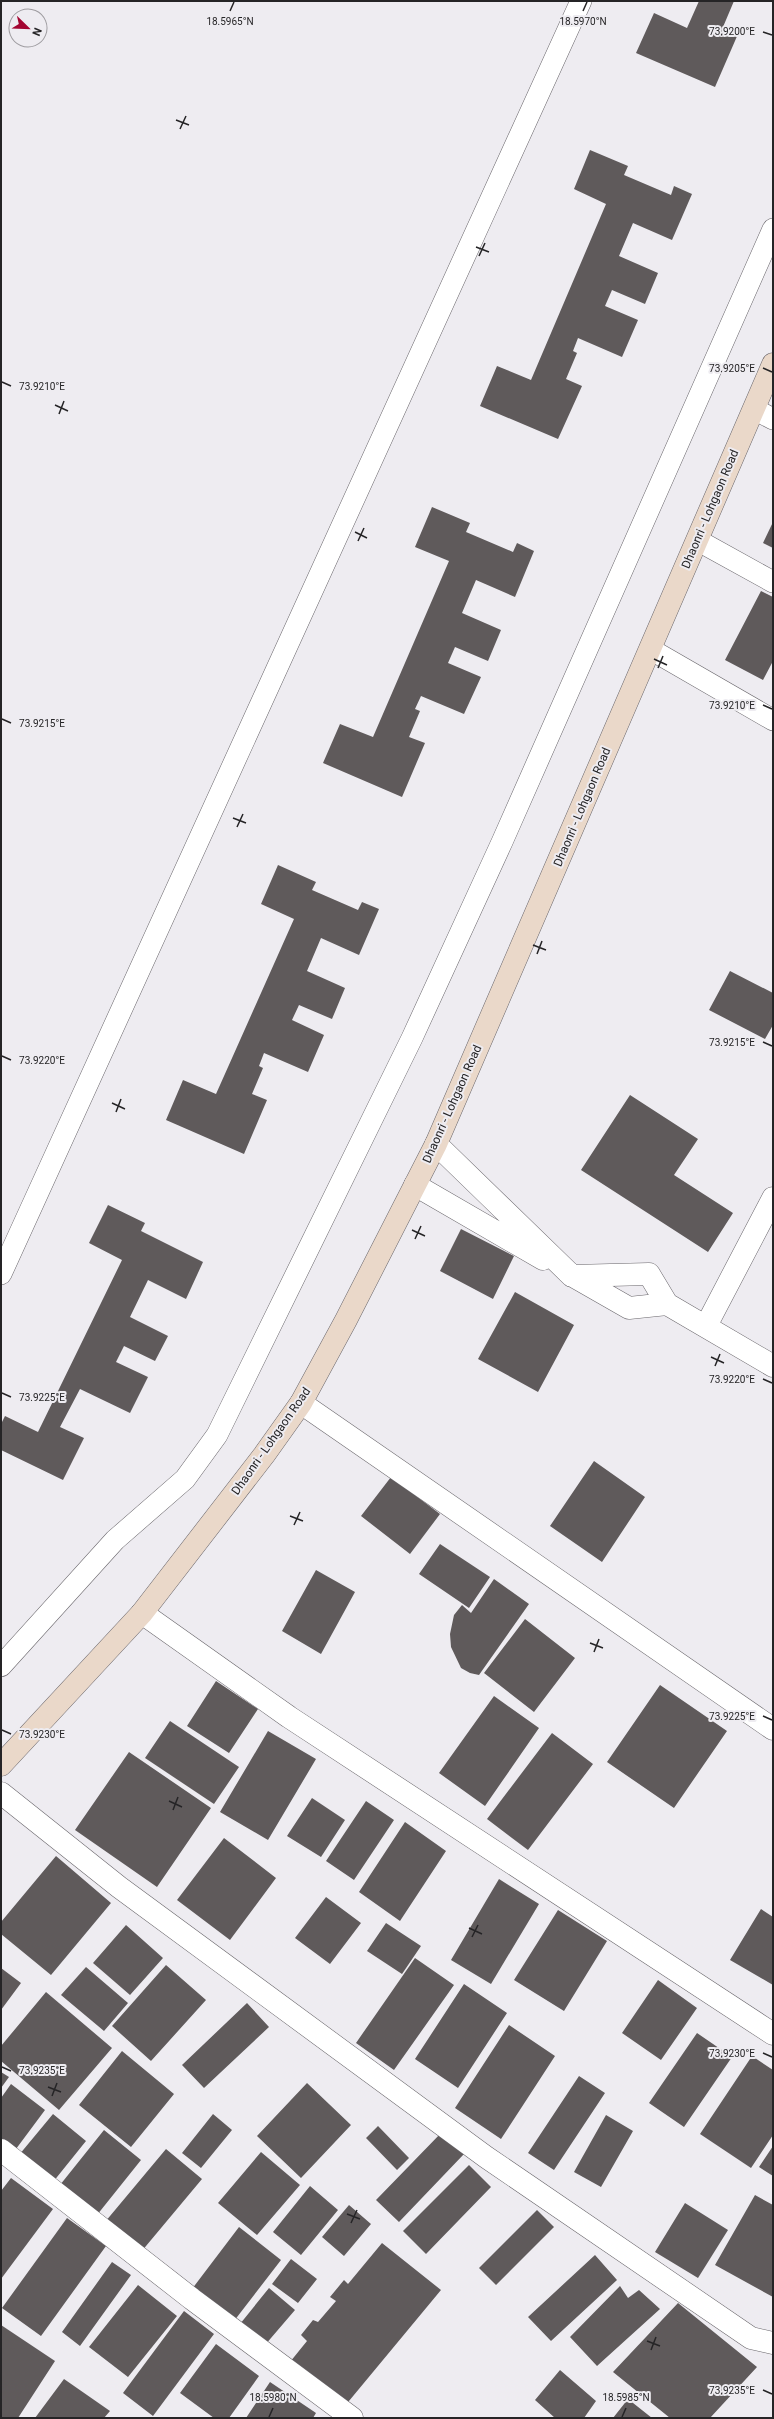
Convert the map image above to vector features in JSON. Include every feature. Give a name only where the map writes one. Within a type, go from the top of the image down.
[{"type":"main road","name":"Dhaonri - Lohgaon Road","points":[[1,1765],[142,1613],[264,1455],[301,1403],[346,1320],[436,1144],[773,364]]},
{"type":"street","points":[[436,1144],[572,1276],[649,1274],[667,1304],[773,1366]]},
{"type":"street","points":[[415,1185],[629,1308],[667,1304]]},
{"type":"street","points":[[706,1326],[773,1198]]},
{"type":"street","points":[[301,1403],[773,1729]]},
{"type":"street","points":[[142,1613],[289,1717],[773,2034]]},
{"type":"street","points":[[1,1793],[119,1887],[486,2158],[751,2338],[773,2343]]},
{"type":"street","points":[[1,2150],[192,2299],[352,2418]]},
{"type":"lane","points":[[1,1274],[581,1]]},
{"type":"lane","points":[[1,1666],[115,1540],[185,1479],[217,1435],[422,1016],[505,835],[773,229]]},
{"type":"lane","points":[[754,409],[773,419]]},
{"type":"lane","points":[[697,540],[773,582]]},
{"type":"lane","points":[[650,649],[773,720]]},
{"type":"building","points":[[699,1],[734,1],[723,27],[738,34],[715,87],[636,53],[654,13],[687,28]]},
{"type":"building","points":[[590,150],[628,166],[624,175],[671,195],[674,186],[692,194],[672,240],[633,223],[619,256],[658,273],[645,304],[612,290],[605,306],[638,320],[622,357],[578,338],[573,351],[577,353],[566,379],[582,386],[558,439],[480,406],[497,366],[531,380],[606,204],[574,189]]},
{"type":"building","points":[[432,507],[470,523],[466,532],[513,552],[517,543],[534,551],[515,597],[476,580],[462,613],[501,630],[488,661],[455,647],[448,663],[481,677],[464,714],[421,696],[415,709],[420,711],[409,737],[425,743],[402,797],[323,763],[340,724],[373,737],[449,561],[415,547]]},
{"type":"building","points":[[773,522],[773,548],[763,543]]},
{"type":"building","points":[[761,591],[773,597],[773,661],[763,680],[725,660]]},
{"type":"building","points":[[278,865],[316,882],[312,890],[358,910],[362,902],[379,909],[359,955],[321,938],[307,971],[345,988],[332,1019],[299,1005],[292,1020],[324,1035],[308,1072],[264,1053],[259,1066],[263,1068],[252,1094],[267,1100],[244,1154],[166,1120],[183,1080],[216,1094],[294,919],[261,904]]},
{"type":"building","points":[[730,971],[773,993],[773,1025],[765,1039],[709,1010]]},
{"type":"building","points":[[630,1095],[698,1139],[674,1175],[733,1213],[708,1252],[581,1170]]},
{"type":"building","points":[[108,1205],[145,1223],[141,1231],[203,1262],[186,1299],[148,1280],[130,1317],[168,1336],[155,1361],[124,1346],[116,1362],[148,1377],[130,1413],[80,1389],[60,1427],[84,1438],[63,1480],[1,1450],[1,1424],[5,1416],[38,1432],[122,1260],[89,1243]]},
{"type":"building","points":[[461,1229],[514,1256],[493,1299],[440,1271]]},
{"type":"building","points":[[515,1292],[574,1325],[538,1392],[478,1359]]},
{"type":"building","points":[[594,1461],[645,1497],[602,1562],[550,1526]]},
{"type":"building","points":[[391,1477],[440,1514],[410,1554],[361,1516]]},
{"type":"building","points":[[440,1544],[490,1577],[469,1608],[419,1574]]},
{"type":"building","points":[[316,1570],[355,1592],[321,1654],[282,1631]]},
{"type":"building","points":[[494,1579],[529,1604],[479,1675],[470,1673],[461,1668],[451,1647],[450,1634],[454,1615],[462,1605],[471,1613]]},
{"type":"building","points":[[525,1619],[575,1658],[534,1712],[484,1673]]},
{"type":"building","points":[[216,1681],[258,1709],[229,1753],[187,1726]]},
{"type":"building","points":[[660,1685],[727,1731],[674,1808],[607,1762]]},
{"type":"building","points":[[494,1696],[539,1728],[485,1806],[439,1773]]},
{"type":"building","points":[[170,1721],[239,1767],[214,1804],[145,1758]]},
{"type":"building","points":[[268,1731],[316,1759],[268,1840],[220,1812]]},
{"type":"building","points":[[552,1733],[593,1764],[528,1850],[487,1819]]},
{"type":"building","points":[[129,1752],[211,1808],[157,1887],[75,1830]]},
{"type":"building","points":[[312,1798],[345,1820],[321,1857],[287,1836]]},
{"type":"building","points":[[366,1801],[394,1820],[354,1880],[326,1861]]},
{"type":"building","points":[[405,1822],[446,1851],[400,1921],[359,1892]]},
{"type":"building","points":[[224,1838],[276,1878],[230,1940],[177,1900]]},
{"type":"building","points":[[56,1856],[111,1903],[51,1975],[1,1934],[1,1922]]},
{"type":"building","points":[[499,1879],[539,1904],[491,1984],[451,1960]]},
{"type":"building","points":[[326,1897],[361,1923],[330,1964],[295,1938]]},
{"type":"building","points":[[761,1909],[773,1917],[773,1985],[730,1960]]},
{"type":"building","points":[[558,1910],[607,1941],[564,2011],[514,1980]]},
{"type":"building","points":[[386,1923],[421,1946],[402,1974],[367,1951]]},
{"type":"building","points":[[126,1925],[163,1958],[130,1995],[93,1963]]},
{"type":"building","points":[[415,1958],[454,1985],[394,2070],[356,2043]]},
{"type":"building","points":[[166,1965],[206,2000],[151,2061],[112,2026]]},
{"type":"building","points":[[86,1967],[128,2003],[104,2031],[61,1995]]},
{"type":"building","points":[[1,1968],[21,1983],[1,2010]]},
{"type":"building","points":[[658,1980],[697,2008],[661,2060],[622,2033]]},
{"type":"building","points":[[464,1984],[507,2013],[458,2088],[415,2059]]},
{"type":"building","points":[[46,1992],[112,2048],[59,2110],[1,2061],[1,2046]]},
{"type":"building","points":[[247,2003],[269,2027],[204,2088],[182,2065]]},
{"type":"building","points":[[509,2025],[555,2056],[501,2139],[455,2108]]},
{"type":"building","points":[[697,2033],[732,2057],[684,2127],[649,2103]]},
{"type":"building","points":[[122,2051],[174,2094],[131,2147],[79,2105]]},
{"type":"building","points":[[752,2056],[773,2070],[773,2135],[751,2168],[700,2134]]},
{"type":"building","points":[[1,2072],[9,2077],[1,2088]]},
{"type":"building","points":[[579,2076],[605,2093],[554,2170],[528,2153]]},
{"type":"building","points":[[307,2083],[351,2125],[301,2178],[257,2136]]},
{"type":"building","points":[[11,2084],[45,2110],[13,2153],[1,2144],[1,2098]]},
{"type":"building","points":[[53,2114],[86,2141],[53,2182],[19,2155]]},
{"type":"building","points":[[213,2114],[232,2130],[201,2168],[182,2153]]},
{"type":"building","points":[[606,2115],[633,2131],[601,2187],[574,2172]]},
{"type":"building","points":[[378,2126],[409,2158],[397,2170],[366,2138]]},
{"type":"building","points":[[104,2130],[141,2160],[97,2215],[60,2185]]},
{"type":"building","points":[[442,2132],[464,2154],[399,2222],[376,2200]]},
{"type":"building","points":[[773,2146],[773,2176],[759,2167]]},
{"type":"building","points":[[166,2149],[202,2179],[141,2252],[105,2222]]},
{"type":"building","points":[[261,2152],[300,2185],[257,2235],[218,2203]]},
{"type":"building","points":[[469,2165],[491,2187],[426,2254],[403,2231]]},
{"type":"building","points":[[11,2178],[53,2209],[1,2279],[1,2191]]},
{"type":"building","points":[[310,2186],[338,2210],[301,2255],[273,2232]]},
{"type":"building","points":[[755,2195],[773,2205],[773,2297],[715,2265]]},
{"type":"building","points":[[685,2203],[728,2230],[698,2278],[655,2252]]},
{"type":"building","points":[[349,2205],[371,2224],[344,2256],[322,2237]]},
{"type":"building","points":[[537,2210],[554,2227],[496,2285],[479,2268]]},
{"type":"building","points":[[67,2218],[106,2246],[41,2336],[2,2308]]},
{"type":"building","points":[[239,2227],[281,2260],[234,2321],[192,2289]]},
{"type":"building","points":[[382,2243],[441,2290],[344,2407],[290,2362],[307,2341],[301,2335],[313,2320],[318,2322],[336,2301],[330,2297],[344,2280],[348,2284]]},
{"type":"building","points":[[595,2255],[617,2280],[551,2341],[528,2317]]},
{"type":"building","points":[[291,2259],[317,2279],[298,2303],[272,2284]]},
{"type":"building","points":[[112,2262],[131,2275],[80,2346],[62,2332]]},
{"type":"building","points":[[138,2285],[177,2316],[128,2377],[89,2347]]},
{"type":"building","points":[[620,2286],[628,2298],[639,2290],[660,2309],[597,2366],[570,2337]]},
{"type":"building","points":[[269,2288],[295,2310],[265,2345],[240,2324]]},
{"type":"building","points":[[678,2303],[757,2367],[710,2418],[670,2418],[613,2372]]},
{"type":"building","points":[[184,2311],[214,2334],[153,2416],[123,2393]]},
{"type":"building","points":[[1,2325],[55,2361],[18,2418],[1,2417]]},
{"type":"building","points":[[216,2344],[259,2376],[229,2418],[214,2418],[180,2393]]},
{"type":"building","points":[[560,2370],[596,2401],[584,2418],[555,2418],[535,2400]]},
{"type":"building","points":[[64,2379],[110,2411],[104,2418],[35,2418]]},
{"type":"building","points":[[270,2382],[316,2413],[313,2418],[246,2418]]},
{"type":"building","points":[[628,2399],[652,2418],[613,2418]]}]
